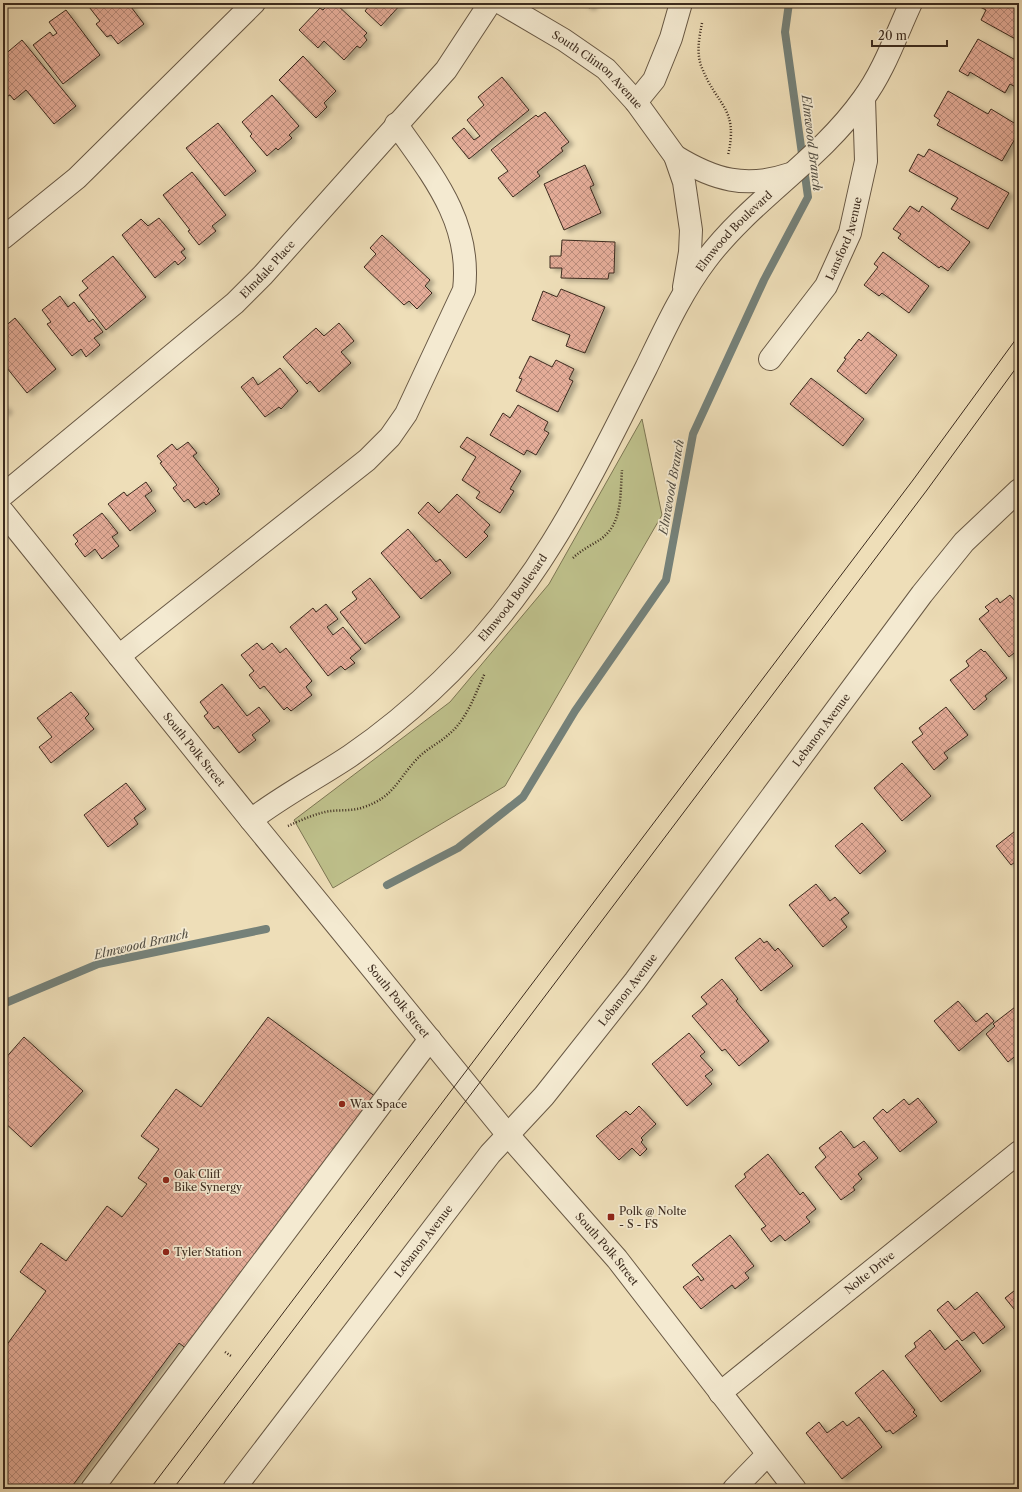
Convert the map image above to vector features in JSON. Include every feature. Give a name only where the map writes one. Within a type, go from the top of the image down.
[{"type":"street","points":[[3,238],[77,178],[254,3]]},
{"type":"street","name":"Elmdale Place","points":[[3,494],[235,303],[263,275],[396,124],[446,70],[490,3]]},
{"type":"street","name":"South Clinton Avenue","points":[[501,3],[564,40],[606,69],[636,102],[675,156]]},
{"type":"street","points":[[636,102],[654,80],[670,38],[681,3]]},
{"type":"street","points":[[675,156],[707,173],[741,182],[772,180],[793,173],[816,151],[864,99],[878,75],[911,3]]},
{"type":"street","name":"Lansford Avenue","points":[[770,359],[826,286],[850,233],[866,162],[864,99]]},
{"type":"street","points":[[119,656],[367,460],[390,437],[406,414],[464,290],[466,270],[462,241],[454,215],[435,179],[396,124]]},
{"type":"street","name":"Elmwood Boulevard","points":[[675,156],[684,182],[691,230],[687,274],[682,296]]},
{"type":"street","name":"Elmwood Boulevard","points":[[251,820],[270,805],[349,756],[387,728],[429,693],[493,626],[551,544],[590,478],[682,296],[706,261],[728,234],[793,173]]},
{"type":"street","name":"Lebanon Avenue","points":[[234,1489],[490,1154],[544,1096],[635,981],[922,594],[964,542],[1019,490]]},
{"type":"street","name":"South Polk Street","points":[[3,512],[251,820],[508,1135],[617,1259],[767,1455],[795,1489]]},
{"type":"street","points":[[92,1489],[430,1039]]},
{"type":"street","name":"Nolte Drive","points":[[720,1393],[1019,1152]]},
{"type":"street","points":[[734,1489],[767,1455]]},
{"type":"path","points":[[702,22],[698,45],[701,67],[726,108],[731,123],[731,141],[727,159]]},
{"type":"green space","points":[[642,419],[662,515],[505,786],[333,888],[294,820],[450,702],[549,584]]},
{"type":"building","points":[[86,3],[128,3],[144,24],[118,44],[111,35],[107,37],[96,24],[100,21]]},
{"type":"building","points":[[329,3],[335,3],[367,33],[364,36],[367,40],[360,48],[357,46],[344,60],[324,41],[318,48],[299,30],[320,8],[323,10]]},
{"type":"building","points":[[363,3],[402,3],[381,26],[365,11],[368,7]]},
{"type":"building","points":[[582,3],[594,3],[590,8]]},
{"type":"building","points":[[983,3],[1019,3],[1019,41],[981,20],[986,10],[980,7]]},
{"type":"building","points":[[66,10],[100,55],[63,84],[33,45],[50,32],[53,36],[57,33],[49,22]]},
{"type":"building","points":[[978,39],[1019,62],[1019,89],[1010,84],[1005,93],[970,72],[968,76],[959,71]]},
{"type":"building","points":[[22,40],[76,106],[54,124],[26,90],[14,100],[10,95],[8,96],[3,91],[3,56]]},
{"type":"building","points":[[303,56],[336,91],[324,103],[327,107],[316,118],[279,80]]},
{"type":"building","points":[[502,77],[529,110],[469,159],[452,138],[464,128],[474,140],[480,136],[467,120],[484,105],[478,97]]},
{"type":"building","points":[[948,91],[988,114],[991,109],[1019,126],[1019,132],[1002,161],[937,125],[940,120],[934,116]]},
{"type":"building","points":[[272,95],[299,126],[289,135],[292,138],[278,150],[276,148],[267,156],[250,136],[252,134],[242,122]]},
{"type":"building","points":[[545,112],[569,142],[561,148],[563,151],[537,172],[540,176],[513,197],[498,178],[508,171],[491,150],[536,115],[538,117]]},
{"type":"building","points":[[218,123],[256,171],[225,196],[186,148]]},
{"type":"building","points":[[929,149],[1009,193],[988,229],[951,209],[958,198],[909,171],[918,154],[924,157]]},
{"type":"building","points":[[585,165],[594,185],[590,187],[601,213],[564,230],[544,184]]},
{"type":"building","points":[[192,172],[226,215],[212,226],[216,231],[199,245],[188,231],[190,230],[163,195]]},
{"type":"building","points":[[910,206],[919,212],[922,206],[970,242],[948,271],[941,266],[939,268],[898,238],[901,234],[893,229]]},
{"type":"building","points":[[159,218],[185,249],[181,252],[186,258],[178,265],[175,261],[155,278],[122,235],[141,219],[148,226]]},
{"type":"building","points":[[382,235],[430,280],[425,286],[432,293],[417,309],[409,301],[404,305],[364,267],[376,254],[370,248]]},
{"type":"building","points":[[562,240],[615,242],[614,273],[609,273],[608,279],[561,278],[562,268],[550,268],[550,256],[561,256]]},
{"type":"building","points":[[883,252],[929,286],[909,313],[882,293],[879,296],[864,285],[878,267],[874,264]]},
{"type":"building","points":[[113,256],[146,297],[106,330],[79,295],[88,288],[82,281]]},
{"type":"building","points":[[561,289],[605,307],[585,353],[566,346],[570,335],[532,320],[543,291],[557,297]]},
{"type":"building","points":[[60,296],[68,307],[74,302],[89,322],[93,319],[103,332],[94,338],[100,345],[86,357],[81,349],[72,356],[47,324],[51,322],[42,310]]},
{"type":"building","points":[[15,318],[56,369],[27,393],[3,363],[3,346],[8,342],[3,336],[3,328]]},
{"type":"building","points":[[339,323],[354,341],[341,352],[351,363],[319,392],[310,381],[307,384],[283,357],[316,328],[324,336]]},
{"type":"building","points":[[868,332],[897,355],[866,394],[837,371],[846,359],[844,358],[859,339],[861,341]]},
{"type":"building","points":[[530,356],[552,367],[556,360],[574,369],[569,379],[573,381],[558,412],[516,391],[522,379],[519,378]]},
{"type":"building","points":[[280,368],[298,391],[281,409],[279,407],[265,417],[241,387],[253,377],[258,385]]},
{"type":"building","points":[[811,378],[864,419],[843,446],[790,404]]},
{"type":"building","points":[[3,404],[8,410],[3,415]]},
{"type":"building","points":[[518,405],[548,422],[544,430],[549,433],[536,455],[527,450],[524,455],[490,435],[503,413],[510,418]]},
{"type":"building","points":[[467,437],[521,471],[510,489],[514,491],[500,513],[476,498],[480,492],[462,480],[476,457],[460,447]]},
{"type":"building","points":[[188,442],[197,453],[193,456],[219,489],[217,491],[220,494],[206,505],[204,502],[195,508],[188,499],[184,502],[173,488],[177,485],[160,463],[162,462],[157,456],[172,444],[177,450]]},
{"type":"building","points":[[146,482],[152,491],[145,496],[156,511],[130,531],[108,504],[124,492],[127,496]]},
{"type":"building","points":[[457,494],[490,525],[484,532],[488,536],[466,558],[418,513],[428,502],[439,513]]},
{"type":"building","points":[[102,513],[118,533],[112,537],[119,546],[102,559],[95,549],[85,557],[75,544],[78,541],[73,535]]},
{"type":"building","points":[[408,529],[436,562],[440,559],[451,573],[421,599],[381,553]]},
{"type":"building","points":[[370,578],[400,617],[365,644],[340,612],[357,599],[352,592]]},
{"type":"building","points":[[1010,595],[1019,606],[1019,649],[1009,657],[979,619],[989,611],[985,607],[997,598],[1000,603]]},
{"type":"building","points":[[326,604],[338,619],[327,627],[333,635],[343,627],[361,649],[350,658],[355,663],[345,670],[341,666],[328,676],[290,627],[313,608],[316,612]]},
{"type":"building","points":[[257,643],[263,650],[272,643],[280,653],[286,648],[312,681],[306,687],[312,695],[291,711],[287,707],[284,710],[264,686],[260,689],[249,675],[254,671],[241,655]]},
{"type":"building","points":[[981,649],[984,652],[985,651],[1007,678],[985,696],[987,699],[974,710],[950,680],[969,666],[966,661]]},
{"type":"building","points":[[222,684],[247,716],[259,707],[270,721],[252,735],[256,740],[239,753],[218,726],[214,729],[204,716],[208,713],[200,702]]},
{"type":"building","points":[[71,692],[89,714],[85,718],[94,729],[51,763],[39,747],[52,737],[37,718]]},
{"type":"building","points":[[946,707],[968,735],[944,753],[948,758],[934,770],[912,742],[923,734],[919,728]]},
{"type":"building","points":[[902,763],[931,796],[902,821],[874,788]]},
{"type":"building","points":[[126,783],[146,809],[134,818],[138,824],[108,847],[84,815]]},
{"type":"building","points":[[862,823],[886,851],[860,874],[835,846]]},
{"type":"building","points":[[1019,828],[1019,859],[1011,865],[996,846]]},
{"type":"building","points":[[816,884],[830,901],[835,897],[849,913],[841,919],[847,927],[823,947],[789,905]]},
{"type":"building","points":[[760,938],[764,943],[767,941],[775,951],[778,948],[793,966],[761,991],[735,958]]},
{"type":"building","points":[[722,979],[738,999],[736,1001],[769,1041],[739,1066],[725,1049],[722,1051],[692,1016],[707,1004],[701,997]]},
{"type":"building","points":[[958,1001],[976,1022],[987,1013],[994,1021],[959,1051],[934,1021]]},
{"type":"building","points":[[1019,1004],[1019,1053],[1008,1062],[986,1034],[995,1026],[993,1024]]},
{"type":"building","name":"Tyler Station","points":[[268,1017],[376,1097],[187,1349],[179,1343],[73,1485],[78,1489],[3,1489],[3,1350],[46,1291],[20,1272],[41,1243],[66,1261],[107,1206],[122,1217],[147,1184],[138,1178],[159,1149],[141,1136],[176,1089],[201,1107]]},
{"type":"building","points":[[689,1033],[705,1052],[700,1056],[713,1070],[705,1076],[712,1084],[687,1106],[652,1064]]},
{"type":"building","points":[[24,1037],[83,1091],[31,1147],[3,1121],[3,1061]]},
{"type":"building","points":[[918,1098],[937,1122],[900,1152],[873,1118],[883,1109],[887,1113],[904,1099],[909,1105]]},
{"type":"building","points":[[639,1106],[656,1124],[641,1138],[643,1140],[641,1142],[647,1149],[640,1156],[632,1148],[619,1160],[596,1136],[626,1111],[630,1115]]},
{"type":"building","points":[[841,1131],[854,1148],[864,1141],[878,1158],[858,1174],[862,1179],[853,1187],[855,1190],[841,1200],[815,1167],[826,1157],[819,1148]]},
{"type":"building","points":[[768,1154],[800,1195],[803,1192],[816,1209],[806,1217],[810,1222],[785,1241],[780,1235],[771,1242],[761,1229],[766,1226],[735,1186],[746,1177],[744,1174]]},
{"type":"building","points":[[730,1235],[754,1266],[745,1273],[749,1278],[735,1289],[732,1285],[701,1309],[683,1287],[698,1276],[701,1281],[704,1279],[692,1265]]},
{"type":"building","points":[[1019,1287],[1019,1315],[1005,1298]]},
{"type":"building","points":[[977,1292],[1005,1327],[983,1344],[974,1332],[962,1341],[937,1310],[948,1301],[955,1310]]},
{"type":"building","points":[[930,1330],[945,1350],[957,1340],[981,1371],[941,1402],[905,1356],[916,1347],[914,1343]]},
{"type":"building","points":[[883,1370],[915,1410],[913,1412],[917,1416],[893,1434],[890,1430],[886,1432],[855,1393]]},
{"type":"building","points":[[859,1417],[882,1447],[842,1479],[806,1433],[819,1422],[827,1433],[843,1421],[847,1426]]},
{"type":"building","points":[[988,1485],[993,1489],[982,1489],[985,1486]]},
{"type":"waterway","name":"Elmwood Branch","points":[[387,885],[458,848],[523,797],[575,711],[666,580],[693,434],[764,280],[808,197],[785,32],[789,3]]},
{"type":"waterway","name":"Elmwood Branch","points":[[3,1004],[98,964],[266,929]]},
{"type":"tram line","points":[[150,1489],[913,480],[1019,335]]},
{"type":"tram line","points":[[173,1489],[927,490],[1019,364]]},
{"type":"place","name":"Wax Space","points":[[342,1104]]},
{"type":"place","name":"Oak Cliff Bike Synergy","points":[[166,1180]]},
{"type":"place","name":"Polk @ Nolte - S - FS","points":[[611,1217]]},
{"type":"place","name":"Tyler Station","points":[[166,1252]]}]
